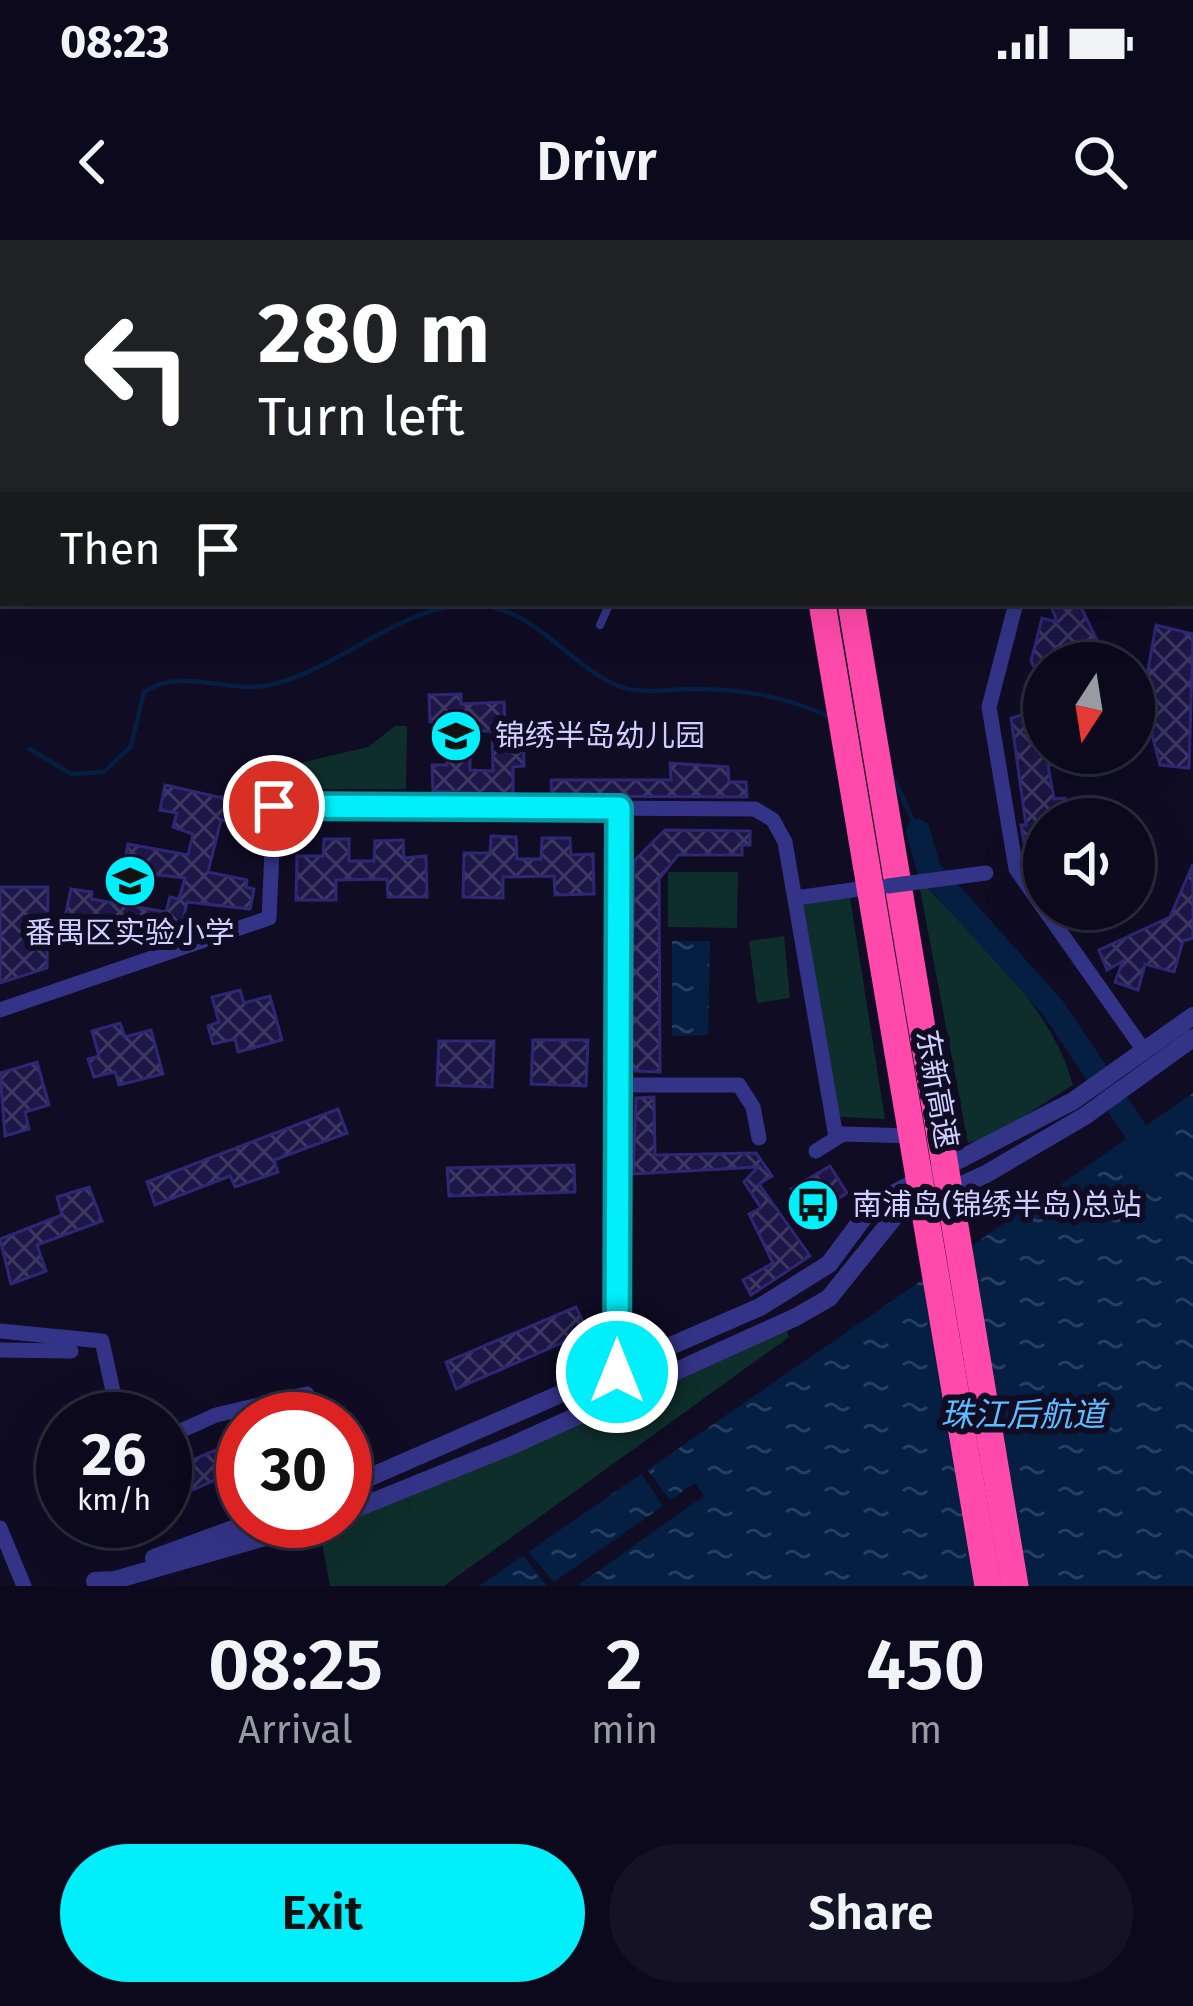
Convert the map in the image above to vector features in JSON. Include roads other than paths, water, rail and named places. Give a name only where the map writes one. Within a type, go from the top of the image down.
[{"type":"highway","name":"东新高速","points":[[823,606],[988,1586]]},
{"type":"highway","name":"东新高速","points":[[852,606],[1015,1586]]},
{"type":"street","points":[[1015,606],[989,707],[1016,869],[1144,1052]]},
{"type":"street","points":[[0,1010],[268,918],[274,806],[766,813],[785,842],[836,1137]]},
{"type":"street","points":[[617,1372],[619,808]]},
{"type":"street","points":[[796,898],[1016,869]]},
{"type":"street","points":[[1118,1082],[1144,1052],[1193,1016]]},
{"type":"street","points":[[372,1502],[513,1445],[796,1317],[829,1298],[895,1216],[986,1174],[1118,1082],[1193,1038]]},
{"type":"street","points":[[618,1085],[739,1085],[753,1107],[758,1138]]},
{"type":"street","points":[[372,1476],[617,1372],[790,1288],[844,1249],[870,1209],[971,1156],[1079,1108]]},
{"type":"street","points":[[816,1151],[836,1137],[868,1131],[928,1137],[971,1156]]},
{"type":"street","points":[[0,1331],[102,1341],[113,1392]]},
{"type":"street","points":[[0,1350],[71,1351]]},
{"type":"street","points":[[0,1528],[24,1586]]},
{"type":"street","points":[[89,1583],[216,1536]]},
{"type":"street","points":[[89,1583],[227,1548]]},
{"type":"lane","points":[[600,625],[609,606]]},
{"type":"water","points":[[672,941],[710,941],[708,1035],[672,1036]]},
{"type":"water","name":"珠江后航道","points":[[1193,1093],[1193,1586],[479,1586]]},
{"type":"waterway","points":[[30,749],[71,774],[104,772],[131,746],[144,692],[174,681],[269,685],[318,667],[415,617],[457,606]]},
{"type":"waterway","points":[[487,606],[527,622],[595,673],[623,687],[742,692],[830,717]]},
{"type":"waterway","points":[[893,777],[918,831]]},
{"type":"waterway","points":[[918,831],[929,870],[1053,1008],[1153,1157]]},
{"type":"place","name":"锦绣半岛幼儿园","points":[[456,736]]},
{"type":"place","name":"番禺区实验小学","points":[[130,881]]},
{"type":"place","name":"南浦岛(锦绣半岛)总站","points":[[813,1205]]}]
